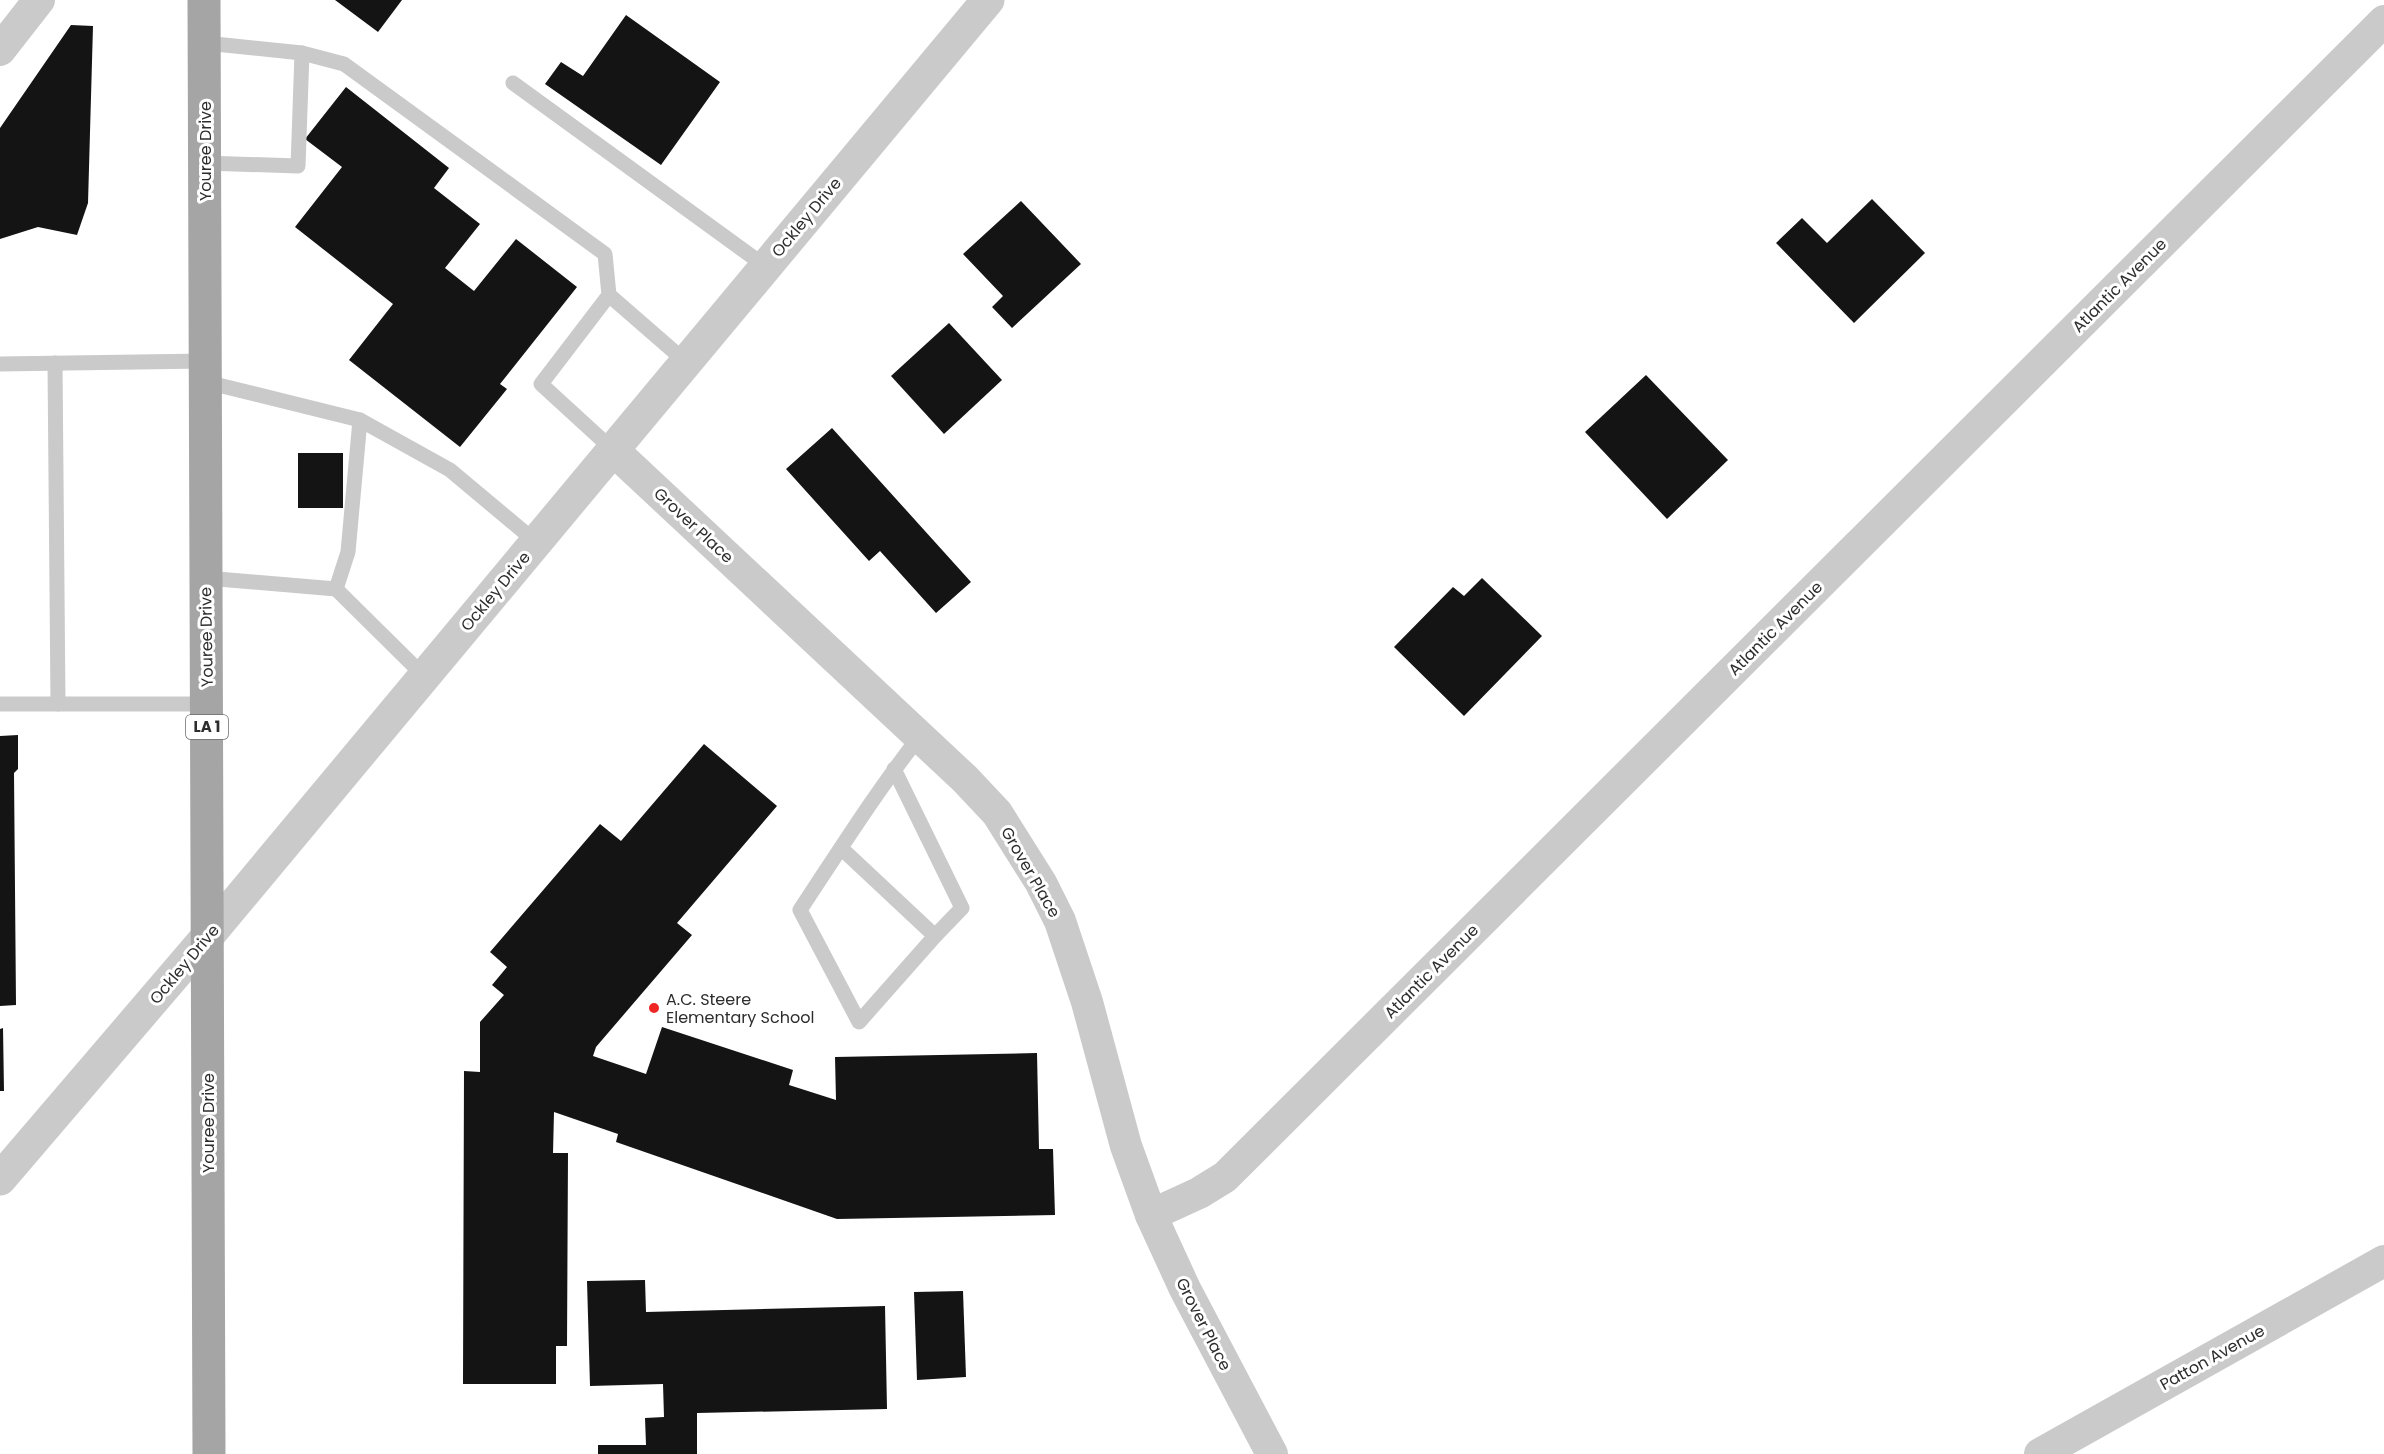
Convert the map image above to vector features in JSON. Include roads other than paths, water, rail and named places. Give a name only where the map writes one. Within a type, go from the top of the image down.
[{"type":"main road","name":"Youree Drive","points":[[204,0],[209,1454]]},
{"type":"street","points":[[0,50],[39,0]]},
{"type":"street","name":"Ockley Drive","points":[[0,1179],[207,937],[988,0]]},
{"type":"street","name":"Atlantic Avenue","points":[[1151,1215],[1199,1193],[1225,1177],[2384,21]]},
{"type":"street","name":"Grover Place","points":[[612,449],[920,736],[997,813],[1041,883],[1060,921],[1087,1002],[1126,1146],[1151,1215],[1185,1289],[1272,1454]]},
{"type":"street","name":"Patton Avenue","points":[[2040,1454],[2384,1261]]},
{"type":"lane","points":[[205,43],[302,53],[344,64],[605,254],[609,295],[541,384],[612,449]]},
{"type":"lane","points":[[205,163],[298,166],[302,53]]},
{"type":"lane","points":[[513,83],[765,266]]},
{"type":"lane","points":[[609,295],[686,362]]},
{"type":"lane","points":[[55,363],[58,704]]},
{"type":"lane","points":[[0,364],[55,363],[206,371],[360,420],[450,470],[536,542]]},
{"type":"lane","points":[[336,589],[348,552],[360,420]]},
{"type":"lane","points":[[206,578],[336,589],[424,676]]},
{"type":"lane","points":[[0,704],[207,704]]},
{"type":"lane","points":[[894,769],[962,908],[934,936],[859,1022],[800,910],[894,769],[920,736]]},
{"type":"lane","points":[[841,848],[934,936]]},
{"type":"place","name":"A.C. Steere Elementary School","points":[[654,1008]]}]
